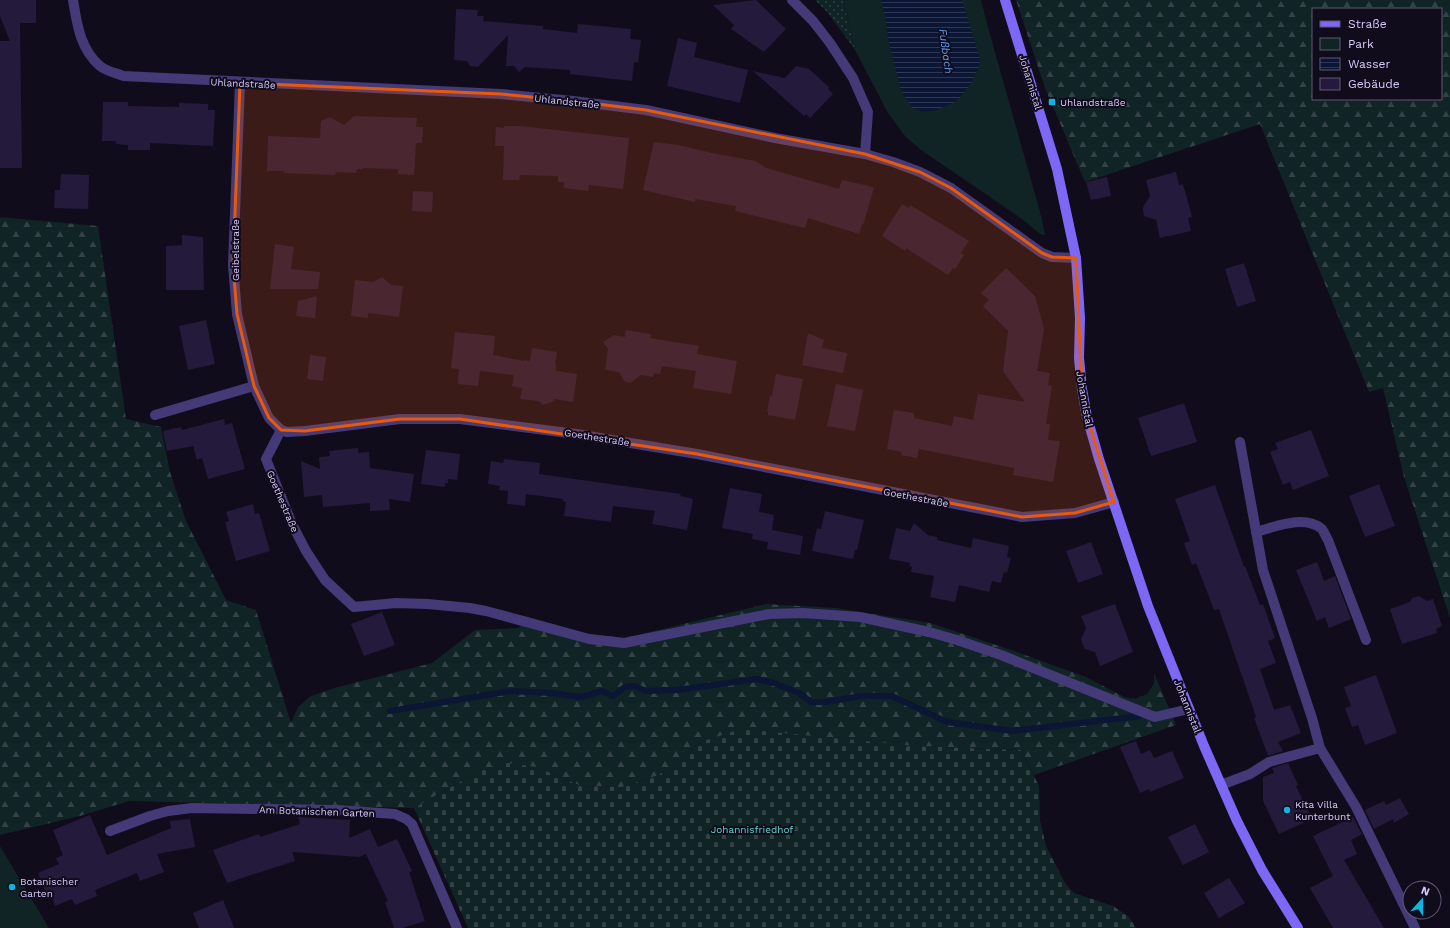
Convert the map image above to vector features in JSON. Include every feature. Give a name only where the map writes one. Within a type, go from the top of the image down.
[{"type":"main road","name":"Johannistal","points":[[1005,0],[1057,169],[1076,258],[1080,318],[1079,358],[1087,417],[1148,606],[1189,709],[1237,821],[1262,870],[1298,928]]},
{"type":"street","name":"Uhlandstraße","points":[[73,0],[76,21],[82,41],[100,66],[123,76],[240,83],[501,94],[646,110],[775,138],[865,154],[893,162],[920,172],[951,188],[1042,253],[1052,257],[1076,258]]},
{"type":"street","points":[[792,0],[813,21],[830,43],[853,78],[868,112],[865,154]]},
{"type":"street","name":"Geibelstraße","points":[[240,83],[233,265],[237,314],[254,386],[269,418],[281,430]]},
{"type":"street","points":[[155,415],[254,386]]},
{"type":"street","name":"Goethestraße","points":[[1114,502],[1075,513],[1022,517],[697,454],[576,434],[460,419],[400,419],[305,431],[287,432],[281,430],[266,460],[292,524],[306,551],[325,580],[354,607],[396,603],[486,610],[589,639],[624,644],[768,614],[803,613],[860,617],[929,632],[957,640],[1001,655],[1154,717],[1189,709]]},
{"type":"street","points":[[1240,442],[1263,570],[1312,718],[1320,748],[1356,807],[1415,928]]},
{"type":"street","points":[[1256,532],[1299,521],[1312,524],[1322,529],[1328,540],[1366,640]]},
{"type":"street","points":[[1221,786],[1250,774],[1269,762],[1320,748]]},
{"type":"street","name":"Am Botanischen Garten","points":[[110,831],[150,816],[168,811],[192,808],[337,810],[395,814],[406,819],[412,824],[457,928]]},
{"type":"highlighted area","points":[[240,83],[501,94],[646,110],[865,154],[920,172],[951,188],[1042,253],[1052,257],[1076,258],[1082,389],[1087,417],[1114,502],[1075,513],[1022,517],[697,454],[460,419],[400,419],[305,431],[281,430],[269,418],[254,386],[237,314],[233,265]]},
{"type":"green space","points":[[815,0],[843,0],[855,50],[828,13]]},
{"type":"green space","points":[[843,0],[981,0],[1042,219],[1045,235],[1040,234],[1022,219],[921,150],[905,136],[888,113],[855,50]]},
{"type":"green space","points":[[1016,0],[1450,0],[1450,618],[1404,477],[1383,388],[1369,392],[1260,124],[1085,182],[1045,88]]},
{"type":"green space","points":[[0,217],[98,226],[126,419],[161,427],[170,472],[186,521],[226,600],[256,610],[291,723],[298,707],[311,696],[338,687],[432,663],[475,630],[519,628],[525,616],[588,634],[625,638],[766,604],[836,608],[930,623],[1086,677],[1124,697],[1135,699],[1147,694],[1154,684],[1154,673],[1176,725],[1034,775],[1021,750],[916,746],[700,742],[659,775],[622,787],[581,786],[537,767],[483,769],[414,808],[129,801],[80,816],[0,835]]},
{"type":"green space","name":"Johannisfriedhof","points":[[741,729],[916,746],[1021,750],[1039,786],[1040,820],[1046,846],[1065,883],[1074,893],[1113,906],[1129,917],[1136,928],[468,928],[414,808],[483,769],[508,763],[537,767],[581,786],[622,787],[659,775],[700,742]]},
{"type":"green space","name":"Botanischer Garten","points":[[0,846],[49,928],[0,928]]},
{"type":"water","name":"Fußbach","points":[[881,0],[962,0],[980,59],[978,69],[971,83],[960,98],[953,103],[936,110],[923,112],[912,108],[901,91],[889,43]]},
{"type":"building","points":[[0,0],[36,0],[36,23],[20,23],[22,168],[0,168],[0,41],[10,41],[0,16]]},
{"type":"building","points":[[756,0],[786,29],[764,52],[731,29],[734,25],[713,5]]},
{"type":"building","points":[[456,9],[478,10],[477,16],[484,16],[483,21],[543,26],[543,29],[577,33],[578,24],[631,29],[630,39],[641,40],[638,63],[634,62],[632,81],[570,74],[570,70],[525,67],[519,72],[514,66],[506,66],[508,35],[478,67],[470,66],[467,61],[454,60]]},
{"type":"building","points":[[678,38],[697,43],[694,57],[748,70],[740,103],[667,86]]},
{"type":"building","points":[[796,66],[809,69],[829,87],[828,89],[833,94],[810,118],[806,114],[804,116],[753,71],[785,78]]},
{"type":"building","points":[[103,102],[128,102],[128,106],[179,107],[179,103],[208,104],[208,110],[215,110],[213,146],[150,143],[150,150],[128,150],[128,145],[116,144],[116,141],[102,141]]},
{"type":"building","points":[[354,116],[417,118],[416,127],[423,127],[422,143],[416,143],[414,175],[398,174],[398,169],[363,168],[357,169],[356,173],[336,172],[335,175],[267,171],[268,136],[320,138],[321,121],[330,117],[344,125]]},
{"type":"building","points":[[504,126],[520,126],[629,138],[623,189],[589,185],[588,191],[564,188],[564,182],[558,182],[558,176],[520,175],[519,180],[503,180],[504,146],[495,146],[496,127],[504,128]]},
{"type":"building","points":[[654,142],[678,145],[755,161],[764,166],[763,167],[839,189],[842,180],[869,186],[874,188],[863,225],[862,224],[859,234],[808,218],[805,228],[735,211],[736,206],[695,199],[695,202],[643,190]]},
{"type":"building","points":[[1176,172],[1179,185],[1183,184],[1192,217],[1188,218],[1191,231],[1160,238],[1156,220],[1144,216],[1143,207],[1150,196],[1146,180]]},
{"type":"building","points":[[61,174],[89,175],[88,209],[54,208],[55,190],[60,190]]},
{"type":"building","points":[[1107,177],[1111,196],[1091,200],[1086,182]]},
{"type":"building","points":[[413,191],[433,192],[432,212],[412,211]]},
{"type":"building","points":[[902,204],[909,208],[910,205],[969,241],[961,253],[964,255],[955,269],[953,268],[948,275],[906,248],[905,251],[882,236]]},
{"type":"building","points":[[182,235],[203,237],[204,290],[166,290],[166,246],[182,245]]},
{"type":"building","points":[[275,244],[294,247],[291,269],[320,272],[318,289],[270,289]]},
{"type":"building","points":[[1244,263],[1256,301],[1237,307],[1225,269]]},
{"type":"building","points":[[1006,268],[1035,296],[1044,329],[1037,371],[1050,373],[1048,385],[1052,386],[1046,424],[1050,424],[1048,440],[1060,441],[1053,482],[1013,475],[1014,468],[919,449],[917,458],[901,455],[902,452],[887,449],[894,410],[914,413],[914,418],[952,426],[954,416],[973,420],[978,394],[1025,402],[1003,371],[1008,331],[983,306],[989,300],[981,293]]},
{"type":"building","points":[[382,277],[391,285],[403,286],[399,317],[368,313],[368,318],[351,316],[355,280],[373,282]]},
{"type":"building","points":[[317,296],[315,318],[296,316],[298,301]]},
{"type":"building","points":[[206,320],[215,364],[188,370],[179,326]]},
{"type":"building","points":[[626,330],[651,334],[650,338],[699,346],[697,354],[737,361],[731,394],[693,388],[696,371],[662,366],[660,374],[654,373],[653,377],[641,375],[630,383],[624,381],[619,372],[605,370],[608,349],[603,342],[614,335],[625,337]]},
{"type":"building","points":[[455,332],[495,336],[493,355],[530,361],[532,348],[557,352],[555,365],[556,364],[556,371],[577,374],[573,402],[554,399],[554,401],[543,405],[539,401],[520,399],[522,388],[512,386],[514,375],[480,371],[478,386],[458,384],[459,369],[451,368]]},
{"type":"building","points":[[808,333],[824,340],[822,348],[847,353],[843,373],[802,365]]},
{"type":"building","points":[[310,355],[326,357],[323,381],[307,379]]},
{"type":"building","points":[[776,374],[803,379],[795,420],[768,415],[767,412],[770,396],[772,396]]},
{"type":"building","points":[[836,384],[863,390],[855,431],[827,426]]},
{"type":"building","points":[[1184,403],[1197,442],[1151,456],[1138,418]]},
{"type":"building","points":[[224,419],[225,425],[232,423],[245,469],[208,479],[202,458],[197,460],[193,446],[167,451],[163,431],[181,427],[182,430]]},
{"type":"building","points":[[1311,430],[1329,476],[1293,490],[1290,482],[1283,485],[1270,452],[1278,449],[1275,443]]},
{"type":"building","points":[[358,448],[358,453],[369,452],[370,468],[414,474],[410,502],[389,499],[390,510],[370,511],[370,503],[323,507],[322,495],[304,497],[301,461],[320,469],[319,457],[330,456],[329,451]]},
{"type":"building","points":[[426,450],[460,454],[457,480],[448,479],[448,483],[445,483],[445,487],[421,484]]},
{"type":"building","points":[[504,459],[540,463],[539,474],[681,494],[680,496],[693,499],[687,530],[652,524],[655,511],[613,506],[611,522],[564,516],[566,502],[563,501],[563,499],[526,494],[525,506],[507,504],[508,491],[499,490],[500,486],[488,484],[491,461],[503,463]]},
{"type":"building","points":[[1379,484],[1395,526],[1365,537],[1349,496]]},
{"type":"building","points":[[1215,485],[1244,567],[1245,566],[1260,605],[1263,604],[1275,638],[1268,641],[1276,663],[1260,669],[1274,710],[1290,705],[1301,733],[1278,742],[1283,751],[1268,756],[1254,718],[1256,717],[1219,609],[1214,610],[1196,563],[1192,565],[1184,543],[1190,541],[1175,499]]},
{"type":"building","points":[[730,488],[762,494],[759,512],[774,515],[772,530],[803,536],[800,555],[767,549],[768,542],[752,539],[753,534],[722,528]]},
{"type":"building","points":[[253,504],[255,514],[259,513],[270,551],[236,561],[225,522],[229,521],[226,512]]},
{"type":"building","points":[[825,511],[864,520],[857,550],[855,550],[853,559],[812,551],[817,528],[821,529]]},
{"type":"building","points":[[914,523],[928,535],[937,537],[937,540],[971,548],[973,538],[1009,546],[1007,557],[1011,558],[1007,573],[1004,572],[1001,583],[992,581],[989,592],[959,585],[955,602],[930,597],[934,576],[911,572],[912,567],[909,566],[910,563],[889,559],[896,528],[910,531]]},
{"type":"building","points":[[1091,542],[1103,574],[1078,583],[1066,551]]},
{"type":"building","points":[[1317,562],[1324,581],[1335,576],[1351,619],[1329,628],[1325,617],[1317,621],[1296,570]]},
{"type":"building","points":[[1419,596],[1427,601],[1433,599],[1442,626],[1436,629],[1437,633],[1402,644],[1390,609],[1410,602],[1412,598]]},
{"type":"building","points":[[1115,604],[1133,652],[1100,666],[1095,652],[1085,649],[1082,643],[1081,639],[1086,628],[1081,616]]},
{"type":"building","points":[[382,612],[395,645],[364,656],[351,624]]},
{"type":"building","points":[[1376,675],[1397,733],[1365,745],[1358,725],[1352,727],[1345,708],[1351,706],[1344,687]]},
{"type":"building","points":[[1136,741],[1141,754],[1150,750],[1154,758],[1172,751],[1184,778],[1150,792],[1149,789],[1140,793],[1120,747]]},
{"type":"building","points":[[1288,763],[1298,785],[1296,786],[1312,819],[1279,834],[1263,801],[1263,777],[1274,773],[1272,768]]},
{"type":"building","points":[[1400,798],[1409,814],[1394,823],[1393,819],[1374,829],[1365,810],[1384,801],[1386,805]]},
{"type":"building","points":[[90,815],[107,855],[171,828],[170,821],[190,819],[195,847],[157,854],[164,872],[140,881],[137,873],[95,890],[97,896],[75,905],[72,899],[55,906],[51,894],[47,896],[38,873],[59,864],[56,858],[63,855],[53,830]]},
{"type":"building","points":[[298,817],[350,820],[349,838],[370,829],[378,847],[397,839],[412,871],[409,872],[425,921],[403,928],[394,928],[385,902],[388,901],[366,854],[359,857],[292,852],[295,861],[227,883],[213,850],[259,834],[260,837],[300,824]]},
{"type":"building","points":[[1353,817],[1362,834],[1351,840],[1357,854],[1344,860],[1384,928],[1333,928],[1310,888],[1333,876],[1313,836]]},
{"type":"building","points":[[1195,824],[1209,852],[1183,865],[1168,837]]},
{"type":"building","points":[[1229,878],[1245,903],[1219,918],[1204,893]]},
{"type":"building","points":[[223,900],[234,928],[199,928],[193,913]]},
{"type":"waterway","points":[[390,711],[511,691],[552,693],[581,697],[602,691],[613,696],[625,687],[635,686],[645,691],[677,690],[757,679],[774,683],[799,693],[811,702],[826,702],[862,696],[892,696],[947,722],[1013,731],[1140,716]]},
{"type":"place","name":"Uhlandstraße","points":[[1052,102]]},
{"type":"place","name":"Kita Villa Kunterbunt","points":[[1287,810]]},
{"type":"place","name":"Botanischer Garten","points":[[12,887]]}]
